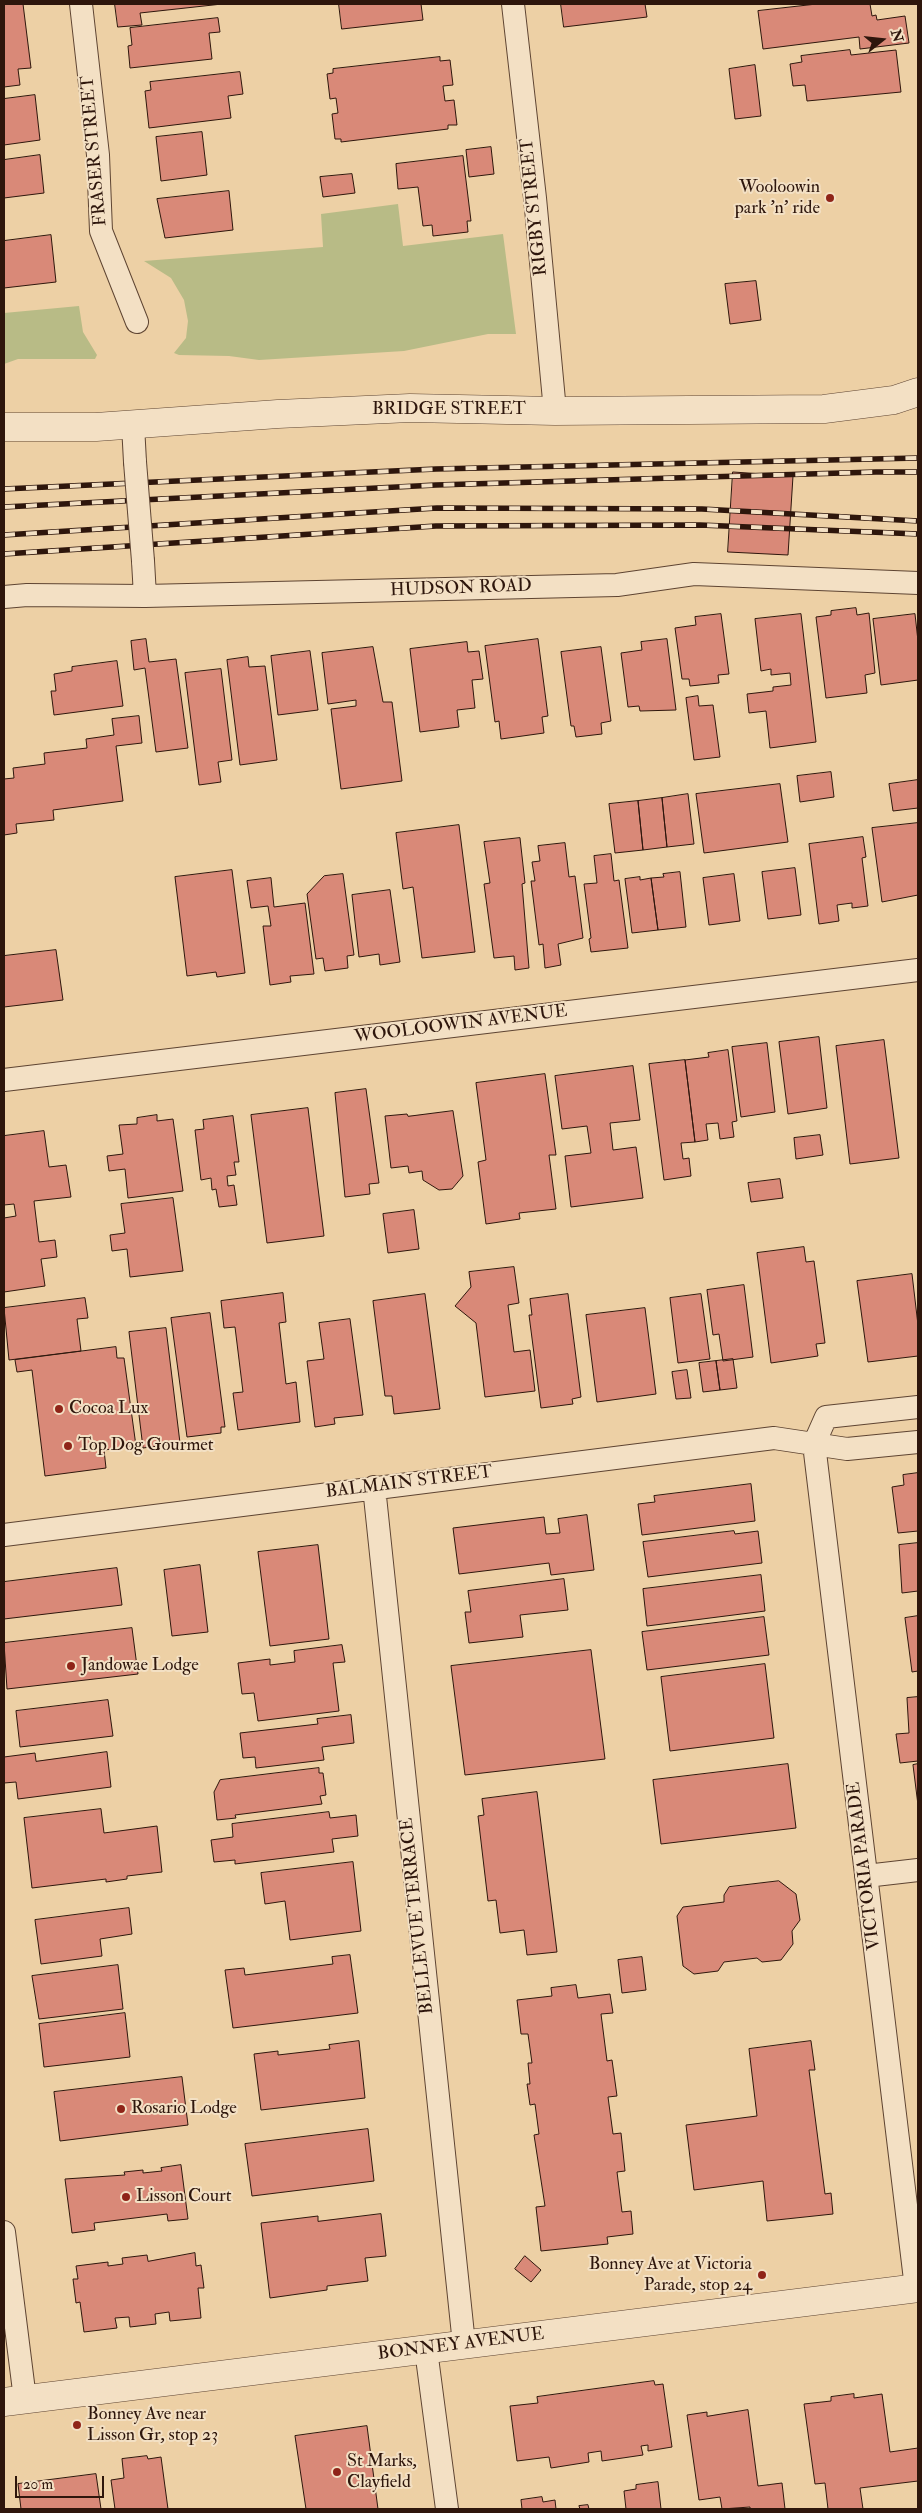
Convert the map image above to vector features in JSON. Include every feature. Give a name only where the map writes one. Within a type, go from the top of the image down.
[{"type":"street","name":"FRASER STREET","points":[[81,4],[98,155],[101,231],[137,322]]},
{"type":"street","name":"RIGBY STREET","points":[[513,4],[535,198],[555,411]]},
{"type":"street","name":"BRIDGE STREET","points":[[4,427],[61,428],[133,425],[278,414],[410,408],[555,411],[824,409],[906,396]]},
{"type":"street","points":[[133,425],[145,596]]},
{"type":"street","name":"HUDSON ROAD","points":[[4,597],[27,595],[145,596],[608,585],[694,574],[918,583]]},
{"type":"street","name":"WOOLOOWIN AVENUE","points":[[4,1080],[918,970]]},
{"type":"street","points":[[814,1444],[826,1417],[918,1407]]},
{"type":"street","name":"BALMAIN STREET","points":[[4,1535],[774,1438],[847,1449],[918,1442]]},
{"type":"street","name":"VICTORIA PARADE","points":[[814,1444],[917,2288]]},
{"type":"street","name":"BELLEVUE TERRACE","points":[[374,1487],[464,2344]]},
{"type":"street","points":[[866,1876],[918,1870]]},
{"type":"street","points":[[4,2232],[14,2400]]},
{"type":"street","name":"BONNEY AVENUE","points":[[14,2400],[917,2288]]},
{"type":"street","points":[[426,2350],[447,2509]]},
{"type":"green space","points":[[398,204],[403,246],[503,234],[516,334],[488,334],[404,351],[259,360],[229,356],[179,355],[174,353],[186,338],[188,321],[184,300],[171,278],[144,261],[323,247],[321,214]]},
{"type":"green space","points":[[79,306],[83,332],[97,355],[95,359],[18,359],[4,364],[4,313]]},
{"type":"building","points":[[4,4],[23,4],[31,68],[18,69],[20,85],[4,87]]},
{"type":"building","points":[[115,4],[222,4],[140,13],[142,25],[118,27]]},
{"type":"building","points":[[339,4],[421,4],[423,20],[342,29]]},
{"type":"building","points":[[561,4],[645,4],[647,17],[564,27]]},
{"type":"building","points":[[817,4],[870,4],[872,16],[876,15],[877,20],[905,16],[909,43],[860,49],[859,37],[763,49],[758,11]]},
{"type":"building","points":[[218,18],[220,32],[209,33],[212,59],[130,68],[128,46],[132,45],[130,28]]},
{"type":"building","points":[[850,50],[851,55],[896,50],[901,92],[807,101],[805,85],[793,86],[790,64],[802,62],[801,56]]},
{"type":"building","points":[[440,57],[440,61],[450,60],[453,85],[443,86],[445,101],[454,100],[457,125],[448,125],[448,129],[341,142],[341,139],[335,139],[332,114],[338,113],[336,98],[330,99],[327,74],[333,73],[333,69]]},
{"type":"building","points":[[755,65],[761,116],[735,119],[729,69]]},
{"type":"building","points":[[240,72],[243,94],[228,96],[231,118],[149,128],[145,91],[151,90],[150,82]]},
{"type":"building","points":[[35,95],[40,140],[4,145],[4,99]]},
{"type":"building","points":[[202,132],[207,175],[161,181],[156,137]]},
{"type":"building","points":[[491,147],[494,174],[469,177],[466,150]]},
{"type":"building","points":[[40,155],[44,193],[4,198],[4,160]]},
{"type":"building","points":[[463,156],[471,221],[467,221],[468,232],[433,236],[432,225],[423,226],[418,187],[398,189],[396,164]]},
{"type":"building","points":[[352,174],[355,193],[323,197],[320,177]]},
{"type":"building","points":[[229,191],[233,230],[165,238],[157,199]]},
{"type":"building","points":[[51,235],[56,282],[4,288],[4,241]]},
{"type":"building","points":[[756,281],[761,320],[730,324],[725,284]]},
{"type":"building","points":[[733,472],[793,476],[788,555],[728,552]]},
{"type":"building","points":[[856,608],[857,615],[869,613],[875,673],[865,675],[867,693],[826,698],[816,617],[831,615],[831,611]]},
{"type":"building","points":[[721,614],[729,674],[718,675],[719,683],[690,686],[689,679],[682,679],[675,628],[696,625],[695,617]]},
{"type":"building","points":[[801,614],[816,742],[770,748],[766,711],[749,713],[747,694],[773,691],[773,687],[791,685],[790,673],[771,675],[771,669],[761,671],[755,619]]},
{"type":"building","points":[[915,614],[918,641],[918,680],[881,685],[873,619]]},
{"type":"building","points":[[146,639],[149,662],[176,659],[188,748],[156,752],[145,668],[134,670],[131,641]]},
{"type":"building","points":[[538,639],[548,716],[542,717],[544,733],[501,739],[499,721],[495,722],[485,646]]},
{"type":"building","points":[[667,639],[676,710],[640,711],[639,706],[628,707],[621,653],[642,650],[641,642]]},
{"type":"building","points":[[467,642],[468,652],[479,651],[483,679],[472,680],[475,708],[457,710],[459,727],[420,732],[410,649]]},
{"type":"building","points":[[373,647],[383,702],[392,702],[402,781],[341,789],[331,709],[356,706],[356,700],[328,704],[322,653]]},
{"type":"building","points":[[601,647],[611,721],[601,723],[602,734],[576,737],[574,726],[571,726],[561,652]]},
{"type":"building","points":[[310,651],[318,710],[278,715],[271,656]]},
{"type":"building","points":[[248,657],[249,667],[265,666],[277,760],[240,765],[227,660]]},
{"type":"building","points":[[117,661],[123,706],[54,715],[51,691],[56,691],[54,674],[72,671],[72,667]]},
{"type":"building","points":[[221,669],[232,760],[218,762],[221,782],[199,785],[185,673]]},
{"type":"building","points":[[698,696],[699,706],[713,705],[720,757],[694,760],[686,698]]},
{"type":"building","points":[[139,716],[142,743],[116,746],[123,801],[53,810],[54,820],[16,824],[17,833],[4,835],[4,779],[14,778],[13,768],[45,764],[44,753],[87,748],[86,739],[114,735],[112,719]]},
{"type":"building","points":[[831,772],[834,797],[800,802],[797,776]]},
{"type":"building","points":[[918,780],[918,808],[893,811],[889,784]]},
{"type":"building","points":[[780,784],[788,842],[704,853],[696,794]]},
{"type":"building","points":[[688,794],[694,844],[667,847],[662,798]]},
{"type":"building","points":[[662,798],[667,847],[643,850],[638,801]]},
{"type":"building","points":[[638,801],[643,850],[615,853],[609,804]]},
{"type":"building","points":[[918,823],[918,895],[882,902],[872,828]]},
{"type":"building","points":[[459,825],[475,952],[422,958],[413,887],[403,889],[396,833]]},
{"type":"building","points":[[863,837],[866,857],[862,858],[868,906],[852,908],[852,903],[837,905],[839,921],[819,924],[809,844]]},
{"type":"building","points":[[520,838],[525,883],[522,884],[529,968],[515,970],[514,956],[494,958],[484,884],[490,883],[484,842]]},
{"type":"building","points":[[565,843],[569,877],[575,876],[583,938],[558,944],[561,965],[545,968],[543,944],[539,945],[531,881],[535,881],[532,862],[540,861],[538,846]]},
{"type":"building","points":[[611,854],[614,881],[619,880],[628,948],[591,952],[584,884],[597,883],[594,856]]},
{"type":"building","points":[[795,868],[801,915],[768,919],[762,872]]},
{"type":"building","points":[[232,870],[245,973],[217,977],[216,972],[187,976],[175,877]]},
{"type":"building","points":[[680,872],[686,927],[658,930],[651,878],[664,877],[663,874]]},
{"type":"building","points":[[343,874],[354,955],[347,956],[348,968],[325,971],[323,958],[316,959],[307,894],[324,876]]},
{"type":"building","points":[[734,874],[740,921],[709,925],[703,878]]},
{"type":"building","points":[[640,877],[640,880],[651,878],[658,930],[632,933],[625,879]]},
{"type":"building","points":[[271,878],[274,907],[305,903],[314,974],[290,976],[291,982],[270,985],[263,926],[271,926],[268,906],[251,908],[247,881]]},
{"type":"building","points":[[390,890],[400,962],[380,965],[379,954],[359,957],[352,895]]},
{"type":"building","points":[[56,950],[63,1000],[4,1007],[4,956]]},
{"type":"building","points":[[819,1037],[827,1108],[788,1114],[779,1042]]},
{"type":"building","points":[[884,1040],[899,1158],[850,1164],[836,1046]]},
{"type":"building","points":[[767,1043],[775,1112],[741,1117],[732,1047]]},
{"type":"building","points":[[728,1050],[737,1121],[732,1122],[734,1137],[720,1139],[718,1123],[706,1124],[708,1140],[695,1142],[685,1060],[709,1057],[708,1053]]},
{"type":"building","points":[[685,1060],[695,1142],[681,1143],[683,1159],[689,1158],[691,1176],[664,1180],[649,1064]]},
{"type":"building","points":[[633,1066],[640,1120],[610,1123],[613,1150],[636,1147],[643,1198],[571,1207],[565,1156],[591,1153],[587,1126],[562,1129],[555,1076]]},
{"type":"building","points":[[545,1074],[556,1155],[549,1155],[556,1209],[519,1213],[520,1219],[486,1224],[478,1162],[486,1160],[476,1083]]},
{"type":"building","points":[[366,1089],[379,1183],[369,1184],[370,1194],[345,1197],[335,1093]]},
{"type":"building","points":[[308,1108],[324,1236],[267,1243],[251,1115]]},
{"type":"building","points":[[453,1111],[463,1176],[452,1189],[439,1190],[423,1180],[422,1171],[409,1173],[408,1166],[391,1168],[385,1116],[407,1114],[408,1116]]},
{"type":"building","points":[[157,1115],[157,1121],[173,1119],[183,1191],[128,1198],[125,1169],[109,1171],[107,1156],[123,1154],[119,1125],[137,1124],[137,1118]]},
{"type":"building","points":[[233,1116],[239,1162],[234,1162],[236,1175],[227,1176],[228,1186],[234,1185],[237,1205],[219,1207],[216,1189],[212,1190],[211,1178],[201,1180],[195,1130],[204,1129],[203,1120]]},
{"type":"building","points":[[44,1131],[49,1167],[66,1165],[71,1197],[34,1201],[39,1242],[55,1240],[57,1257],[41,1259],[45,1286],[4,1292],[4,1218],[16,1216],[14,1204],[4,1205],[4,1136]]},
{"type":"building","points":[[820,1135],[823,1155],[796,1159],[794,1138]]},
{"type":"building","points":[[780,1179],[783,1198],[751,1202],[748,1183]]},
{"type":"building","points":[[173,1198],[183,1271],[130,1277],[127,1249],[112,1251],[110,1235],[125,1233],[121,1204]]},
{"type":"building","points":[[414,1210],[419,1249],[388,1253],[383,1214]]},
{"type":"building","points":[[804,1247],[806,1262],[814,1261],[825,1343],[816,1344],[818,1356],[771,1363],[757,1253]]},
{"type":"building","points":[[514,1267],[519,1303],[508,1305],[514,1352],[530,1350],[535,1391],[485,1397],[476,1323],[455,1306],[471,1287],[469,1272]]},
{"type":"building","points":[[912,1274],[918,1325],[918,1356],[868,1362],[857,1281]]},
{"type":"building","points":[[744,1285],[753,1357],[723,1361],[719,1334],[713,1335],[707,1290]]},
{"type":"building","points":[[283,1293],[286,1322],[279,1323],[286,1384],[296,1382],[300,1422],[238,1430],[233,1393],[243,1392],[235,1327],[224,1328],[221,1301]]},
{"type":"building","points":[[425,1294],[440,1409],[394,1414],[392,1396],[385,1396],[373,1301]]},
{"type":"building","points":[[568,1294],[581,1397],[572,1399],[573,1404],[541,1408],[529,1315],[532,1315],[530,1299]]},
{"type":"building","points":[[701,1294],[710,1359],[678,1363],[670,1298]]},
{"type":"building","points":[[85,1298],[88,1318],[77,1319],[81,1351],[9,1360],[4,1308]]},
{"type":"building","points":[[645,1308],[656,1394],[597,1402],[586,1315]]},
{"type":"building","points":[[210,1313],[225,1427],[221,1427],[221,1433],[187,1437],[171,1318]]},
{"type":"building","points":[[350,1319],[363,1415],[334,1418],[335,1424],[315,1427],[307,1361],[324,1359],[319,1323]]},
{"type":"building","points":[[166,1328],[180,1443],[143,1448],[129,1332]]},
{"type":"building","points":[[116,1347],[117,1358],[124,1358],[136,1446],[104,1450],[106,1468],[45,1476],[32,1370],[17,1372],[15,1360]]},
{"type":"building","points":[[733,1359],[737,1388],[720,1390],[716,1361]]},
{"type":"building","points":[[716,1361],[720,1390],[703,1392],[699,1363]]},
{"type":"building","points":[[687,1370],[691,1398],[676,1399],[672,1372]]},
{"type":"building","points":[[918,1473],[918,1531],[898,1533],[892,1487],[904,1485],[903,1475]]},
{"type":"building","points":[[751,1484],[755,1521],[642,1535],[638,1504],[655,1502],[654,1496]]},
{"type":"building","points":[[587,1515],[594,1570],[551,1575],[549,1563],[459,1574],[453,1528],[544,1517],[546,1534],[560,1533],[558,1519]]},
{"type":"building","points":[[734,1531],[735,1534],[758,1531],[762,1563],[648,1577],[643,1542]]},
{"type":"building","points":[[918,1543],[918,1591],[902,1593],[899,1545]]},
{"type":"building","points":[[318,1545],[329,1639],[270,1646],[258,1552]]},
{"type":"building","points":[[200,1565],[208,1632],[172,1636],[164,1570]]},
{"type":"building","points":[[117,1568],[122,1605],[4,1619],[4,1582]]},
{"type":"building","points":[[761,1575],[765,1611],[647,1626],[643,1589]]},
{"type":"building","points":[[564,1579],[568,1610],[520,1615],[523,1637],[469,1643],[465,1612],[471,1612],[468,1591]]},
{"type":"building","points":[[918,1616],[918,1671],[912,1672],[905,1618]]},
{"type":"building","points":[[764,1617],[769,1655],[647,1670],[642,1632]]},
{"type":"building","name":"Jandowae Lodge","points":[[132,1628],[138,1674],[7,1689],[4,1643]]},
{"type":"building","points":[[342,1645],[345,1662],[333,1663],[339,1711],[258,1721],[254,1693],[242,1694],[238,1663],[270,1659],[270,1665],[295,1662],[294,1651]]},
{"type":"building","points":[[591,1650],[605,1759],[465,1775],[451,1666]]},
{"type":"building","points":[[765,1664],[774,1738],[670,1751],[661,1677]]},
{"type":"building","points":[[918,1697],[918,1761],[900,1763],[896,1734],[909,1733],[907,1698]]},
{"type":"building","points":[[108,1700],[113,1736],[20,1747],[16,1711]]},
{"type":"building","points":[[351,1715],[354,1743],[322,1747],[324,1760],[256,1768],[255,1757],[243,1758],[240,1733],[318,1724],[317,1719]]},
{"type":"building","points":[[107,1752],[111,1787],[18,1799],[16,1782],[4,1783],[4,1757],[35,1753],[36,1761]]},
{"type":"building","points":[[788,1764],[796,1828],[661,1844],[653,1780]]},
{"type":"building","points":[[918,1764],[918,1805],[913,1765]]},
{"type":"building","points":[[319,1768],[319,1773],[323,1773],[326,1795],[320,1796],[322,1804],[235,1815],[236,1818],[217,1820],[214,1792],[220,1780]]},
{"type":"building","points":[[537,1792],[557,1952],[527,1955],[524,1930],[500,1933],[496,1900],[488,1901],[478,1816],[484,1815],[482,1799]]},
{"type":"building","points":[[101,1809],[104,1833],[157,1826],[162,1872],[127,1876],[127,1879],[106,1882],[106,1879],[32,1888],[24,1818]]},
{"type":"building","points":[[329,1812],[330,1818],[356,1815],[358,1836],[332,1839],[334,1852],[235,1864],[235,1860],[214,1862],[211,1840],[233,1837],[232,1824]]},
{"type":"building","points":[[353,1862],[361,1931],[290,1940],[285,1901],[265,1904],[261,1873]]},
{"type":"building","points":[[779,1881],[796,1894],[800,1920],[792,1931],[793,1944],[781,1960],[762,1962],[757,1958],[724,1962],[718,1971],[694,1974],[683,1966],[677,1916],[683,1907],[724,1902],[724,1895],[729,1887]]},
{"type":"building","points":[[129,1908],[132,1934],[100,1939],[102,1956],[41,1964],[35,1920]]},
{"type":"building","points":[[350,1955],[358,2013],[233,2028],[225,1970],[244,1968],[245,1975],[333,1964],[332,1957]]},
{"type":"building","points":[[642,1957],[646,1990],[622,1993],[618,1960]]},
{"type":"building","points":[[118,1965],[123,2009],[39,2019],[32,1976]]},
{"type":"building","points":[[576,1985],[578,1998],[610,1994],[613,2013],[601,2014],[607,2061],[612,2060],[617,2096],[608,2097],[613,2134],[621,2133],[625,2171],[617,2172],[622,2212],[631,2211],[633,2234],[607,2237],[608,2244],[541,2251],[536,2207],[545,2206],[534,2135],[539,2134],[535,2104],[530,2105],[527,2084],[530,2084],[528,2063],[532,2063],[528,2034],[521,2034],[517,2000],[552,1996],[551,1988]]},
{"type":"building","points":[[125,2013],[130,2057],[44,2067],[39,2024]]},
{"type":"building","points":[[359,2041],[365,2098],[261,2110],[254,2054],[278,2051],[278,2055],[330,2049],[329,2045]]},
{"type":"building","points":[[811,2041],[815,2070],[809,2070],[825,2194],[831,2193],[833,2214],[767,2221],[763,2181],[694,2190],[686,2125],[757,2116],[749,2049]]},
{"type":"building","name":"Rosario Lodge","points":[[182,2077],[188,2125],[60,2141],[54,2092]]},
{"type":"building","points":[[368,2129],[374,2181],[252,2196],[245,2144]]},
{"type":"building","name":"Lisson Court","points":[[181,2165],[188,2219],[168,2221],[167,2214],[94,2223],[95,2230],[72,2233],[65,2179],[125,2175],[124,2172],[143,2170],[143,2173],[162,2171],[161,2168]]},
{"type":"building","points":[[381,2214],[386,2256],[365,2258],[368,2281],[327,2286],[327,2290],[270,2298],[261,2223],[318,2216],[318,2221]]},
{"type":"building","points":[[195,2253],[196,2266],[201,2265],[204,2288],[198,2288],[201,2318],[170,2321],[169,2312],[155,2314],[156,2324],[130,2327],[129,2317],[115,2318],[117,2328],[84,2332],[80,2302],[76,2303],[73,2279],[78,2279],[76,2266],[108,2262],[108,2266],[123,2264],[122,2258],[147,2255],[148,2261]]},
{"type":"building","points":[[525,2256],[541,2270],[531,2282],[515,2269]]},
{"type":"building","points":[[654,2381],[655,2385],[663,2384],[672,2447],[648,2451],[648,2445],[641,2446],[643,2455],[602,2461],[601,2451],[588,2453],[589,2462],[551,2468],[549,2457],[517,2461],[510,2406],[538,2403],[537,2397]]},
{"type":"building","points":[[854,2394],[854,2398],[882,2394],[890,2452],[918,2448],[918,2481],[860,2488],[863,2509],[828,2509],[825,2483],[815,2484],[804,2404],[831,2401],[831,2397]]},
{"type":"building","points":[[748,2410],[758,2486],[782,2483],[785,2509],[750,2509],[750,2507],[722,2509],[720,2497],[699,2500],[687,2415],[707,2412],[707,2416]]},
{"type":"building","name":"St Marks, Clayfield","points":[[367,2426],[378,2509],[306,2509],[295,2436]]},
{"type":"building","points":[[147,2456],[148,2459],[161,2457],[168,2509],[115,2509],[111,2480],[124,2478],[122,2459]]},
{"type":"building","points":[[96,2474],[101,2509],[21,2509],[18,2484]]},
{"type":"building","points":[[658,2482],[661,2509],[626,2509],[624,2491],[636,2489],[636,2485]]},
{"type":"building","points":[[542,2497],[543,2502],[555,2500],[556,2509],[522,2509],[521,2500]]},
{"type":"building","points":[[588,2505],[589,2509],[580,2509],[579,2506]]},
{"type":"railway","points":[[4,489],[436,469],[918,458]]},
{"type":"railway","points":[[4,507],[436,485],[918,472]]},
{"type":"railway","points":[[4,535],[437,508],[702,509],[918,521]]},
{"type":"railway","points":[[4,554],[436,526],[700,525],[918,534]]},
{"type":"place","name":"Wooloowin park 'n' ride","points":[[830,198]]},
{"type":"place","name":"Cocoa Lux","points":[[59,1409]]},
{"type":"place","name":"Top Dog Gourmet","points":[[68,1446]]},
{"type":"place","name":"Jandowae Lodge","points":[[71,1666]]},
{"type":"place","name":"Rosario Lodge","points":[[121,2109]]},
{"type":"place","name":"Lisson Court","points":[[126,2197]]},
{"type":"place","name":"Bonney Ave at Victoria Parade, stop 24","points":[[762,2275]]},
{"type":"place","name":"Bonney Ave near Lisson Gr, stop 23","points":[[77,2425]]},
{"type":"place","name":"St Marks, Clayfield","points":[[337,2472]]}]
